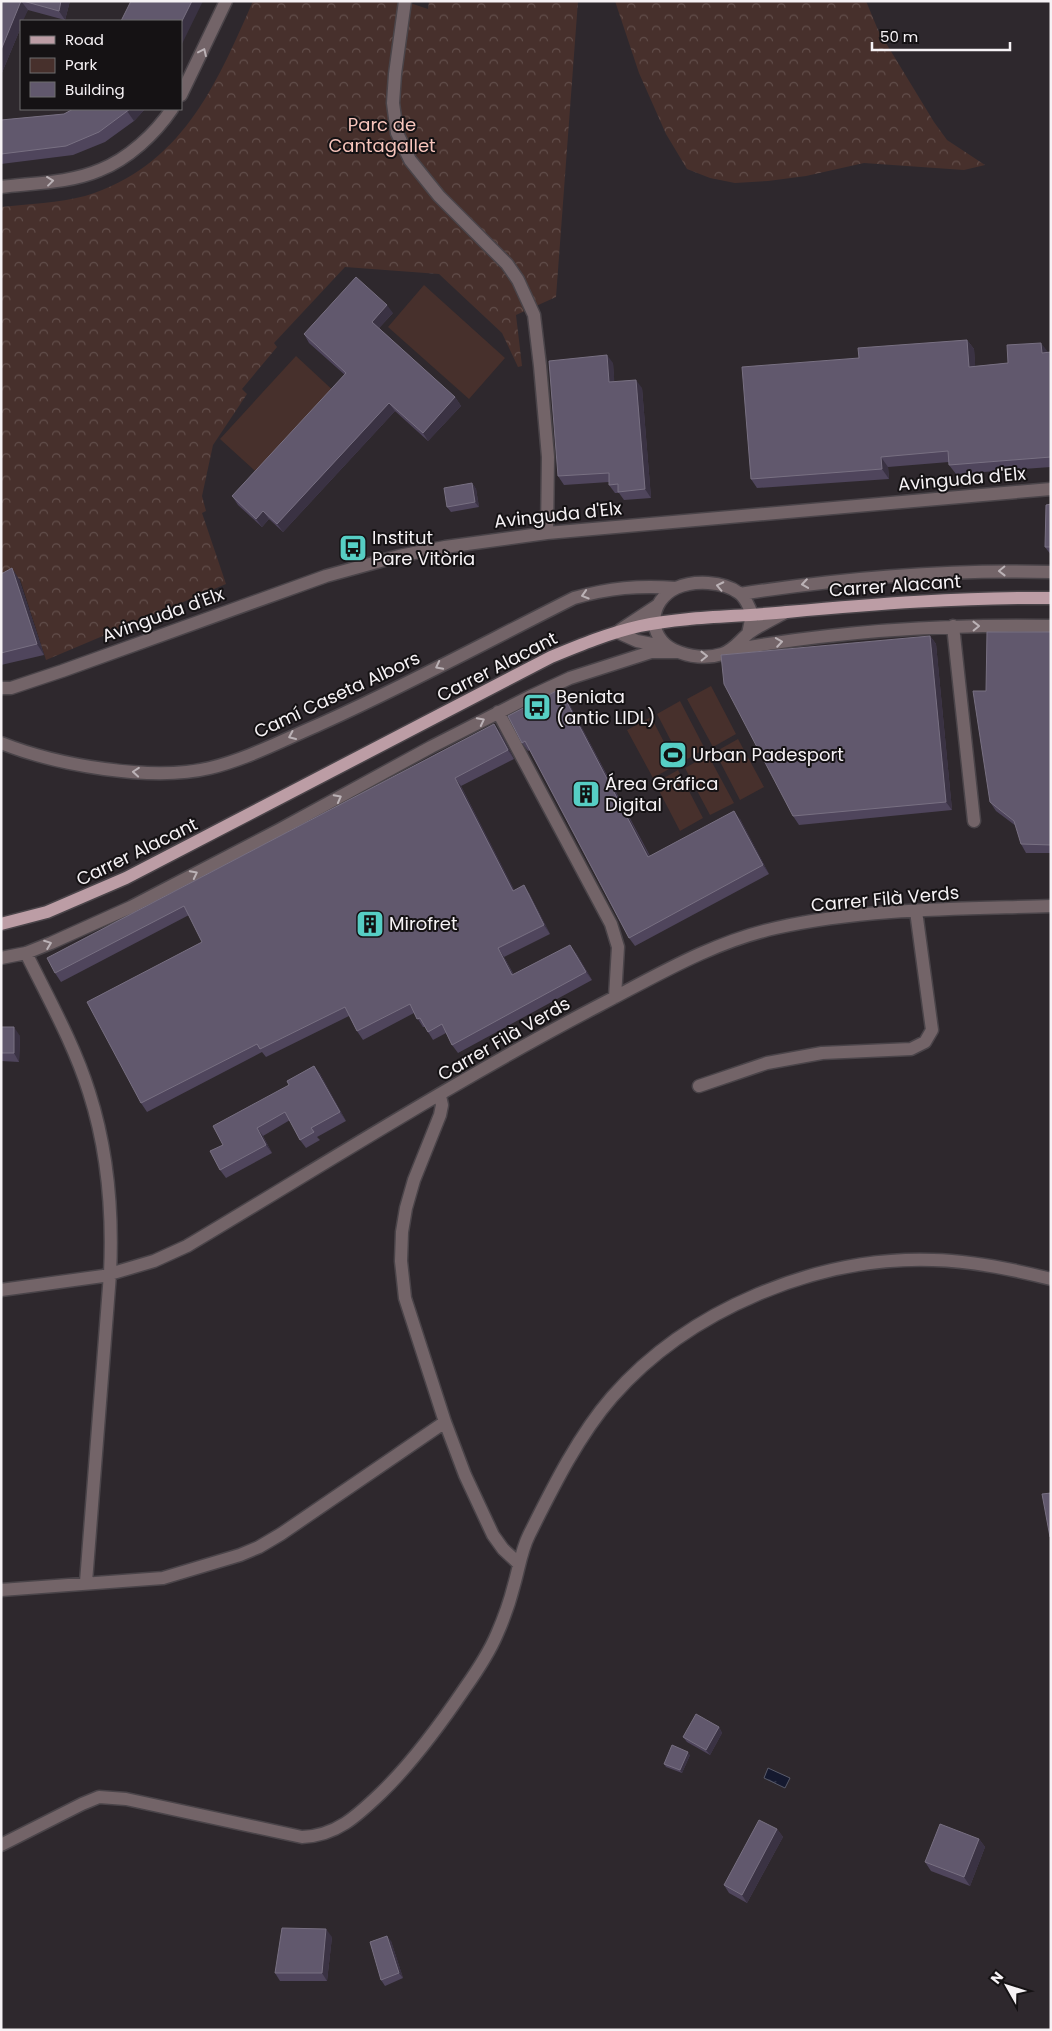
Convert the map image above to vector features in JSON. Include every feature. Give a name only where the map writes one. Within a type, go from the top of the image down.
[{"type":"main road","name":"Carrer Alacant","points":[[1,924],[47,912],[118,882],[234,824],[551,658],[617,632],[653,624],[786,612],[972,599],[1051,598]]},
{"type":"street","points":[[182,93],[226,1]]},
{"type":"street","points":[[405,1],[394,93],[397,133],[410,160],[439,196],[507,264],[518,280],[534,315],[548,457],[547,532]]},
{"type":"street","points":[[1,187],[58,180],[100,170],[118,161],[139,145],[154,132],[171,110]]},
{"type":"street","name":"Avinguda d'Elx","points":[[1,688],[11,688],[62,671],[326,576],[399,556],[472,542],[547,532],[1051,489]]},
{"type":"street","name":"Carrer Alacant","points":[[740,594],[809,583],[924,573],[1051,572]]},
{"type":"street","name":"Camí Caseta Albors","points":[[1,743],[56,758],[120,770],[161,773],[210,768],[244,758],[354,709],[574,598],[603,590],[651,587],[676,588],[690,584],[715,584],[728,587],[761,608],[786,612]]},
{"type":"street","points":[[617,632],[658,605],[676,588]]},
{"type":"street","points":[[740,594],[752,615],[748,634]]},
{"type":"street","points":[[658,605],[653,624],[659,638],[672,649]]},
{"type":"street","points":[[731,650],[748,634],[786,612]]},
{"type":"street","points":[[617,632],[637,641],[694,656],[707,657],[731,650],[807,637],[953,626],[1051,626]]},
{"type":"street","points":[[953,626],[974,821]]},
{"type":"street","points":[[1,958],[26,953],[91,927],[498,712],[570,678],[651,652],[672,649]]},
{"type":"street","points":[[498,712],[611,924],[618,947],[615,997]]},
{"type":"street","name":"Carrer Filà Verds","points":[[1,1290],[110,1274],[154,1261],[187,1246],[544,1035],[710,949],[775,928],[845,917],[916,911],[1051,906]]},
{"type":"street","points":[[699,1086],[767,1063],[822,1053],[911,1049],[925,1042],[932,1030],[916,911]]},
{"type":"street","points":[[26,953],[80,1066],[98,1122],[112,1222],[110,1274],[86,1582]]},
{"type":"street","points":[[440,1096],[442,1105],[440,1115],[414,1180],[406,1208],[402,1232],[401,1261],[406,1298],[444,1422],[490,1529],[503,1549],[518,1563]]},
{"type":"street","points":[[1,1845],[98,1797],[111,1797],[178,1809],[302,1837],[315,1836],[339,1828],[354,1819],[395,1779],[426,1743],[463,1692],[496,1637],[514,1585],[518,1563],[528,1538],[578,1444],[612,1397],[643,1367],[678,1338],[730,1307],[799,1279],[842,1269],[899,1261],[932,1260],[992,1266],[1051,1279]]},
{"type":"street","points":[[1,1590],[86,1582],[163,1578],[217,1563],[259,1548],[444,1422]]},
{"type":"green space","name":"Parc de Cantagallet","points":[[253,1],[404,1],[428,9],[429,1],[578,1],[556,297],[516,315],[522,366],[518,367],[502,333],[439,274],[345,267],[274,343],[277,347],[242,389],[247,394],[213,445],[202,496],[206,511],[202,513],[226,584],[46,660],[20,579],[1,580],[1,207],[54,202],[85,196],[118,183],[147,165],[171,144],[209,92],[225,63]]},
{"type":"green space","points":[[615,1],[866,1],[878,30],[947,140],[985,165],[964,170],[864,163],[806,176],[735,183],[710,178],[687,169],[666,134],[639,73]]},
{"type":"green space","points":[[424,285],[505,358],[469,399],[388,327]]},
{"type":"green space","points":[[296,356],[338,395],[263,478],[220,439]]},
{"type":"green space","points":[[711,686],[736,734],[713,747],[687,699]]},
{"type":"green space","points":[[680,701],[705,749],[682,762],[657,714]]},
{"type":"green space","points":[[651,717],[676,765],[653,778],[627,730]]},
{"type":"green space","points":[[738,739],[764,787],[740,800],[715,752]]},
{"type":"green space","points":[[708,755],[734,803],[710,815],[685,768]]},
{"type":"green space","points":[[678,770],[703,818],[680,831],[655,783]]},
{"type":"water","points":[[768,1768],[790,1778],[785,1788],[764,1778]]},
{"type":"building","points":[[1,1],[21,1],[1,50]]},
{"type":"building","points":[[23,1],[61,1],[59,11]]},
{"type":"building","points":[[131,1],[192,1],[182,21],[122,20]]},
{"type":"building","points":[[71,110],[129,110],[99,132],[66,146],[1,154],[1,120],[64,114]]},
{"type":"building","points":[[356,277],[387,305],[372,322],[455,397],[423,433],[389,403],[277,524],[263,511],[256,519],[232,496],[346,373],[304,334]]},
{"type":"building","points":[[967,340],[969,367],[1008,363],[1007,345],[1041,343],[1042,353],[1051,352],[1051,457],[949,465],[948,451],[881,457],[882,469],[751,479],[742,367],[859,358],[858,348]]},
{"type":"building","points":[[607,355],[609,382],[636,380],[645,489],[618,492],[618,484],[609,485],[609,473],[558,476],[549,361]]},
{"type":"building","points":[[472,483],[475,502],[447,507],[444,488]]},
{"type":"building","points":[[1051,504],[1051,547],[1045,547],[1046,505]]},
{"type":"building","points":[[12,568],[37,644],[1,653],[1,573]]},
{"type":"building","points":[[987,632],[1051,632],[1051,845],[1021,844],[1014,821],[990,802],[973,691],[986,691]]},
{"type":"building","points":[[930,636],[946,802],[793,816],[724,684],[721,655]]},
{"type":"building","points":[[560,689],[648,857],[734,811],[763,865],[629,938],[525,741],[522,743],[508,716]]},
{"type":"building","name":"Mirofret","points":[[494,724],[508,750],[455,778],[513,891],[524,885],[544,925],[498,948],[512,975],[570,945],[586,972],[452,1045],[442,1024],[428,1032],[420,1018],[417,1019],[410,1004],[357,1031],[345,1007],[260,1049],[257,1044],[141,1103],[87,1002],[202,942],[184,906],[55,973],[47,958]]},
{"type":"building","points":[[1,1027],[14,1027],[14,1053],[1,1053]]},
{"type":"building","points":[[314,1066],[340,1112],[311,1128],[314,1132],[300,1140],[285,1112],[257,1128],[266,1145],[220,1170],[210,1151],[223,1145],[213,1126],[289,1085],[287,1081]]},
{"type":"building","points":[[1051,1493],[1051,1536],[1050,1537],[1042,1494]]},
{"type":"building","points":[[696,1714],[719,1727],[706,1750],[683,1737]]},
{"type":"building","points":[[672,1745],[688,1752],[680,1770],[664,1764]]},
{"type":"building","points":[[759,1820],[777,1829],[742,1895],[724,1885]]},
{"type":"building","points":[[940,1824],[979,1839],[964,1877],[925,1862]]},
{"type":"building","points":[[282,1928],[326,1929],[322,1973],[275,1973]]},
{"type":"building","points":[[387,1936],[399,1973],[381,1980],[370,1942]]},
{"type":"place","name":"Institut Pare Vitòria","points":[[353,548]]},
{"type":"place","name":"Beniata (antic LIDL)","points":[[537,707]]},
{"type":"place","name":"Urban Padesport","points":[[673,755]]},
{"type":"place","name":"Área Gráfica Digital","points":[[586,794]]},
{"type":"place","name":"Mirofret","points":[[370,924]]}]
